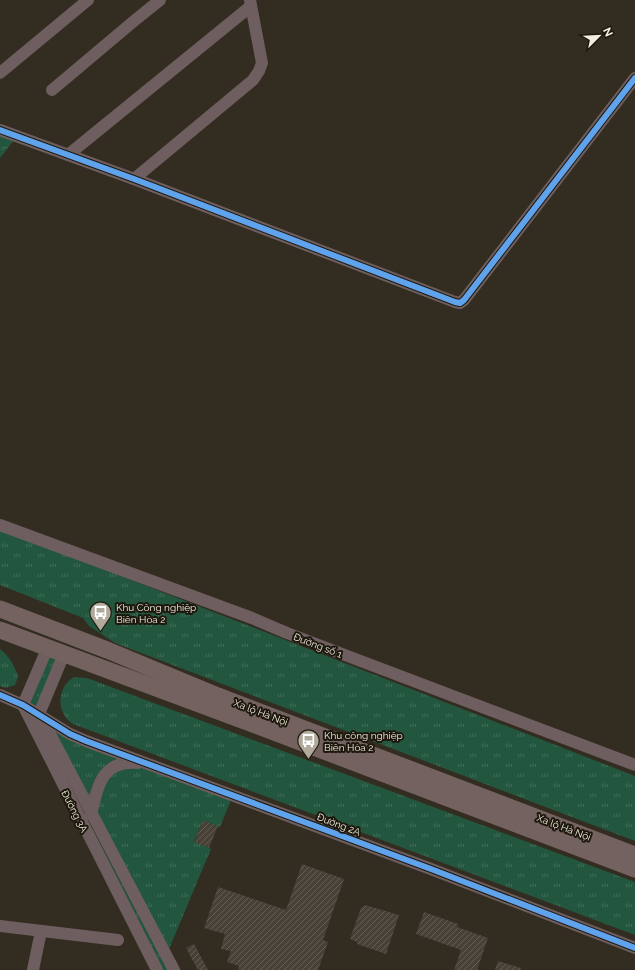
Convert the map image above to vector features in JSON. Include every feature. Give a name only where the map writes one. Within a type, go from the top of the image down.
[{"type":"highway","name":"Xa lộ Hà Nội","points":[[0,609],[107,650],[218,696],[635,855]]},
{"type":"highway","points":[[0,630],[47,648]]},
{"type":"highway","name":"Xa lộ Hà Nội","points":[[47,648],[274,732],[635,869]]},
{"type":"street","points":[[0,73],[88,0]]},
{"type":"street","points":[[52,90],[160,0]]},
{"type":"street","points":[[68,155],[251,3],[262,63],[259,71],[252,80],[134,179]]},
{"type":"street","points":[[0,130],[134,179],[455,302],[460,302],[464,300],[634,79]]},
{"type":"street","name":"Đường số 1","points":[[0,525],[252,618],[287,633],[635,765]]},
{"type":"street","points":[[0,695],[23,705],[47,648]]},
{"type":"street","points":[[39,714],[64,654]]},
{"type":"street","name":"Đường 2A","points":[[23,705],[70,734],[431,869],[635,948]]},
{"type":"street","name":"Đường 3A","points":[[23,705],[157,970]]},
{"type":"street","name":"Đường 3A","points":[[39,714],[174,970]]},
{"type":"street","points":[[92,815],[97,789],[111,768],[116,764],[123,762],[150,764]]},
{"type":"street","points":[[0,926],[118,940]]},
{"type":"street","points":[[33,970],[41,931]]},
{"type":"green space","points":[[0,133],[15,139],[0,158]]},
{"type":"green space","points":[[0,529],[635,776],[635,841],[115,643],[89,626],[83,618],[0,585]]},
{"type":"green space","points":[[0,649],[11,662],[18,677],[15,685],[6,688],[0,686]]},
{"type":"green space","points":[[50,655],[57,657],[36,709],[29,705]]},
{"type":"green space","points":[[74,677],[87,678],[635,882],[635,935],[73,724],[63,714],[60,700],[64,687]]},
{"type":"green space","points":[[54,731],[122,760],[91,802]]},
{"type":"green space","points":[[140,766],[231,800],[220,827],[203,821],[194,841],[211,849],[169,949],[96,811],[100,790],[114,770]]},
{"type":"green space","points":[[92,828],[168,970],[163,970],[91,829]]},
{"type":"building","points":[[203,821],[218,826],[209,848],[194,842]]},
{"type":"building","points":[[302,864],[344,879],[323,940],[328,942],[318,970],[238,970],[239,966],[227,962],[231,951],[221,949],[225,934],[204,928],[218,887],[286,910]]},
{"type":"building","points":[[365,905],[399,915],[386,954],[357,944],[357,942],[350,939],[361,908]]},
{"type":"building","points":[[424,912],[458,924],[457,927],[488,938],[477,970],[454,970],[461,950],[416,934]]},
{"type":"building","points":[[194,944],[208,970],[198,970],[186,948]]},
{"type":"building","points":[[498,961],[521,968],[521,970],[495,970]]},
{"type":"cycle path","points":[[0,130],[134,179],[460,303],[464,300],[635,78]]},
{"type":"cycle path","points":[[0,695],[23,705],[70,734],[86,741],[431,869],[635,948]]},
{"type":"place","name":"Khu Công nghiệp Biên Hòa 2","points":[[100,632]]},
{"type":"place","name":"Khu công nghiệp Biên Hòa 2","points":[[308,760]]}]
